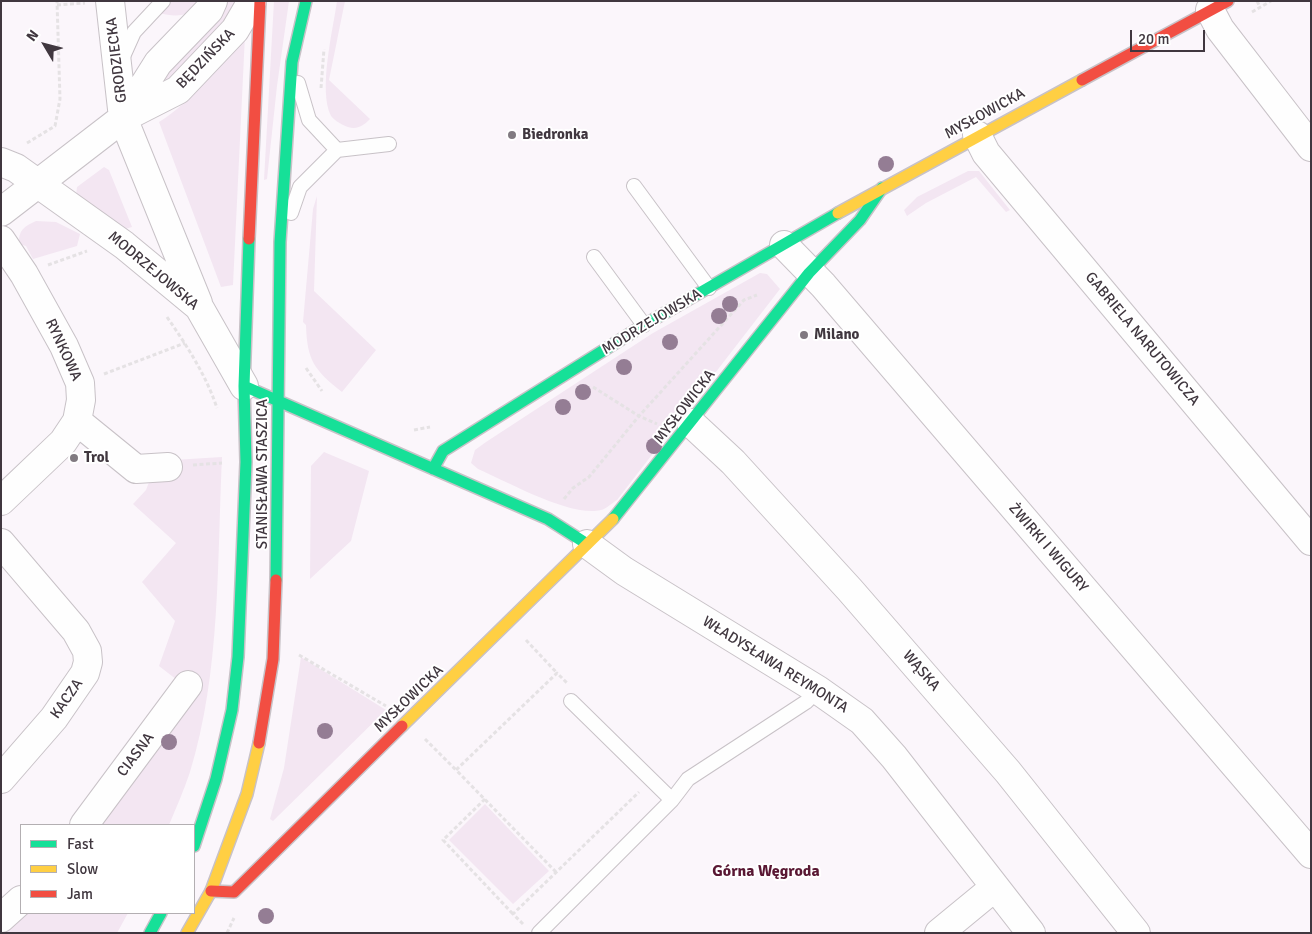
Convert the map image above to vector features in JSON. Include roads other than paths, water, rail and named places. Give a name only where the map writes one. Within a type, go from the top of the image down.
[{"type":"street","name":"GRODZIECKA","points":[[110,1],[124,118],[199,307]]},
{"type":"street","name":"BĘDZIŃSKA","points":[[124,118],[158,63],[209,10],[213,1]]},
{"type":"street","name":"BĘDZIŃSKA","points":[[1,212],[124,118],[178,90],[236,30],[252,1]]},
{"type":"street","name":"STANISŁAWA STASZICA","points":[[195,844],[216,779],[232,710],[238,657],[244,528],[244,386],[260,1]]},
{"type":"street","name":"STANISŁAWA STASZICA","points":[[188,933],[211,891],[247,794],[263,727],[273,659],[278,538],[280,242],[292,62],[306,1]]},
{"type":"street","points":[[1219,6],[1220,29],[1309,142]]},
{"type":"street","name":"MYSŁOWICKA","points":[[211,891],[234,892],[621,511],[809,273],[860,220],[882,188],[1219,6]]},
{"type":"street","name":"GABRIELA NARUTOWICZA","points":[[977,135],[986,153],[1311,541]]},
{"type":"street","name":"MODRZEJOWSKA","points":[[1,162],[16,168],[124,245],[199,307],[244,386]]},
{"type":"street","name":"MODRZEJOWSKA","points":[[433,469],[443,451],[644,325],[882,188]]},
{"type":"street","name":"RYNKOWA","points":[[1,240],[24,274],[64,346],[80,383],[81,400],[77,421],[63,442],[1,501]]},
{"type":"street","name":"ŻWIRKI I WIGURY","points":[[784,245],[809,273],[823,285],[1311,854]]},
{"type":"street","points":[[244,386],[548,519],[587,544]]},
{"type":"street","points":[[77,421],[136,469],[168,467]]},
{"type":"street","name":"WĄSKA","points":[[686,429],[732,462],[850,590],[1008,772],[1136,933]]},
{"type":"street","name":"KACZA","points":[[1,543],[76,630],[87,651],[88,662],[85,673],[54,718],[1,779]]},
{"type":"street","name":"WŁADYSŁAWA REYMONTA","points":[[587,544],[624,571],[854,714],[880,740],[1030,933]]},
{"type":"street","name":"CIASNA","points":[[85,824],[188,685]]},
{"type":"street","points":[[939,933],[995,887]]},
{"type":"street","points":[[1,918],[20,901]]},
{"type":"street","points":[[150,933],[160,914]]},
{"type":"lane","points":[[117,69],[134,32],[164,1]]},
{"type":"lane","points":[[292,62],[309,120],[337,150]]},
{"type":"lane","points":[[280,242],[300,187],[337,150],[389,144]]},
{"type":"lane","points":[[634,186],[709,288]]},
{"type":"lane","points":[[594,257],[644,325]]},
{"type":"lane","points":[[534,931],[672,800],[688,779],[806,702],[818,690]]},
{"type":"lane","points":[[571,701],[650,781],[672,800]]},
{"type":"place","name":"Biedronka","points":[[512,135]]},
{"type":"place","name":"Milano","points":[[804,335]]},
{"type":"place","name":"Trol","points":[[74,458]]},
{"type":"district","name":"Górna Węgroda","points":[[766,872]]}]
